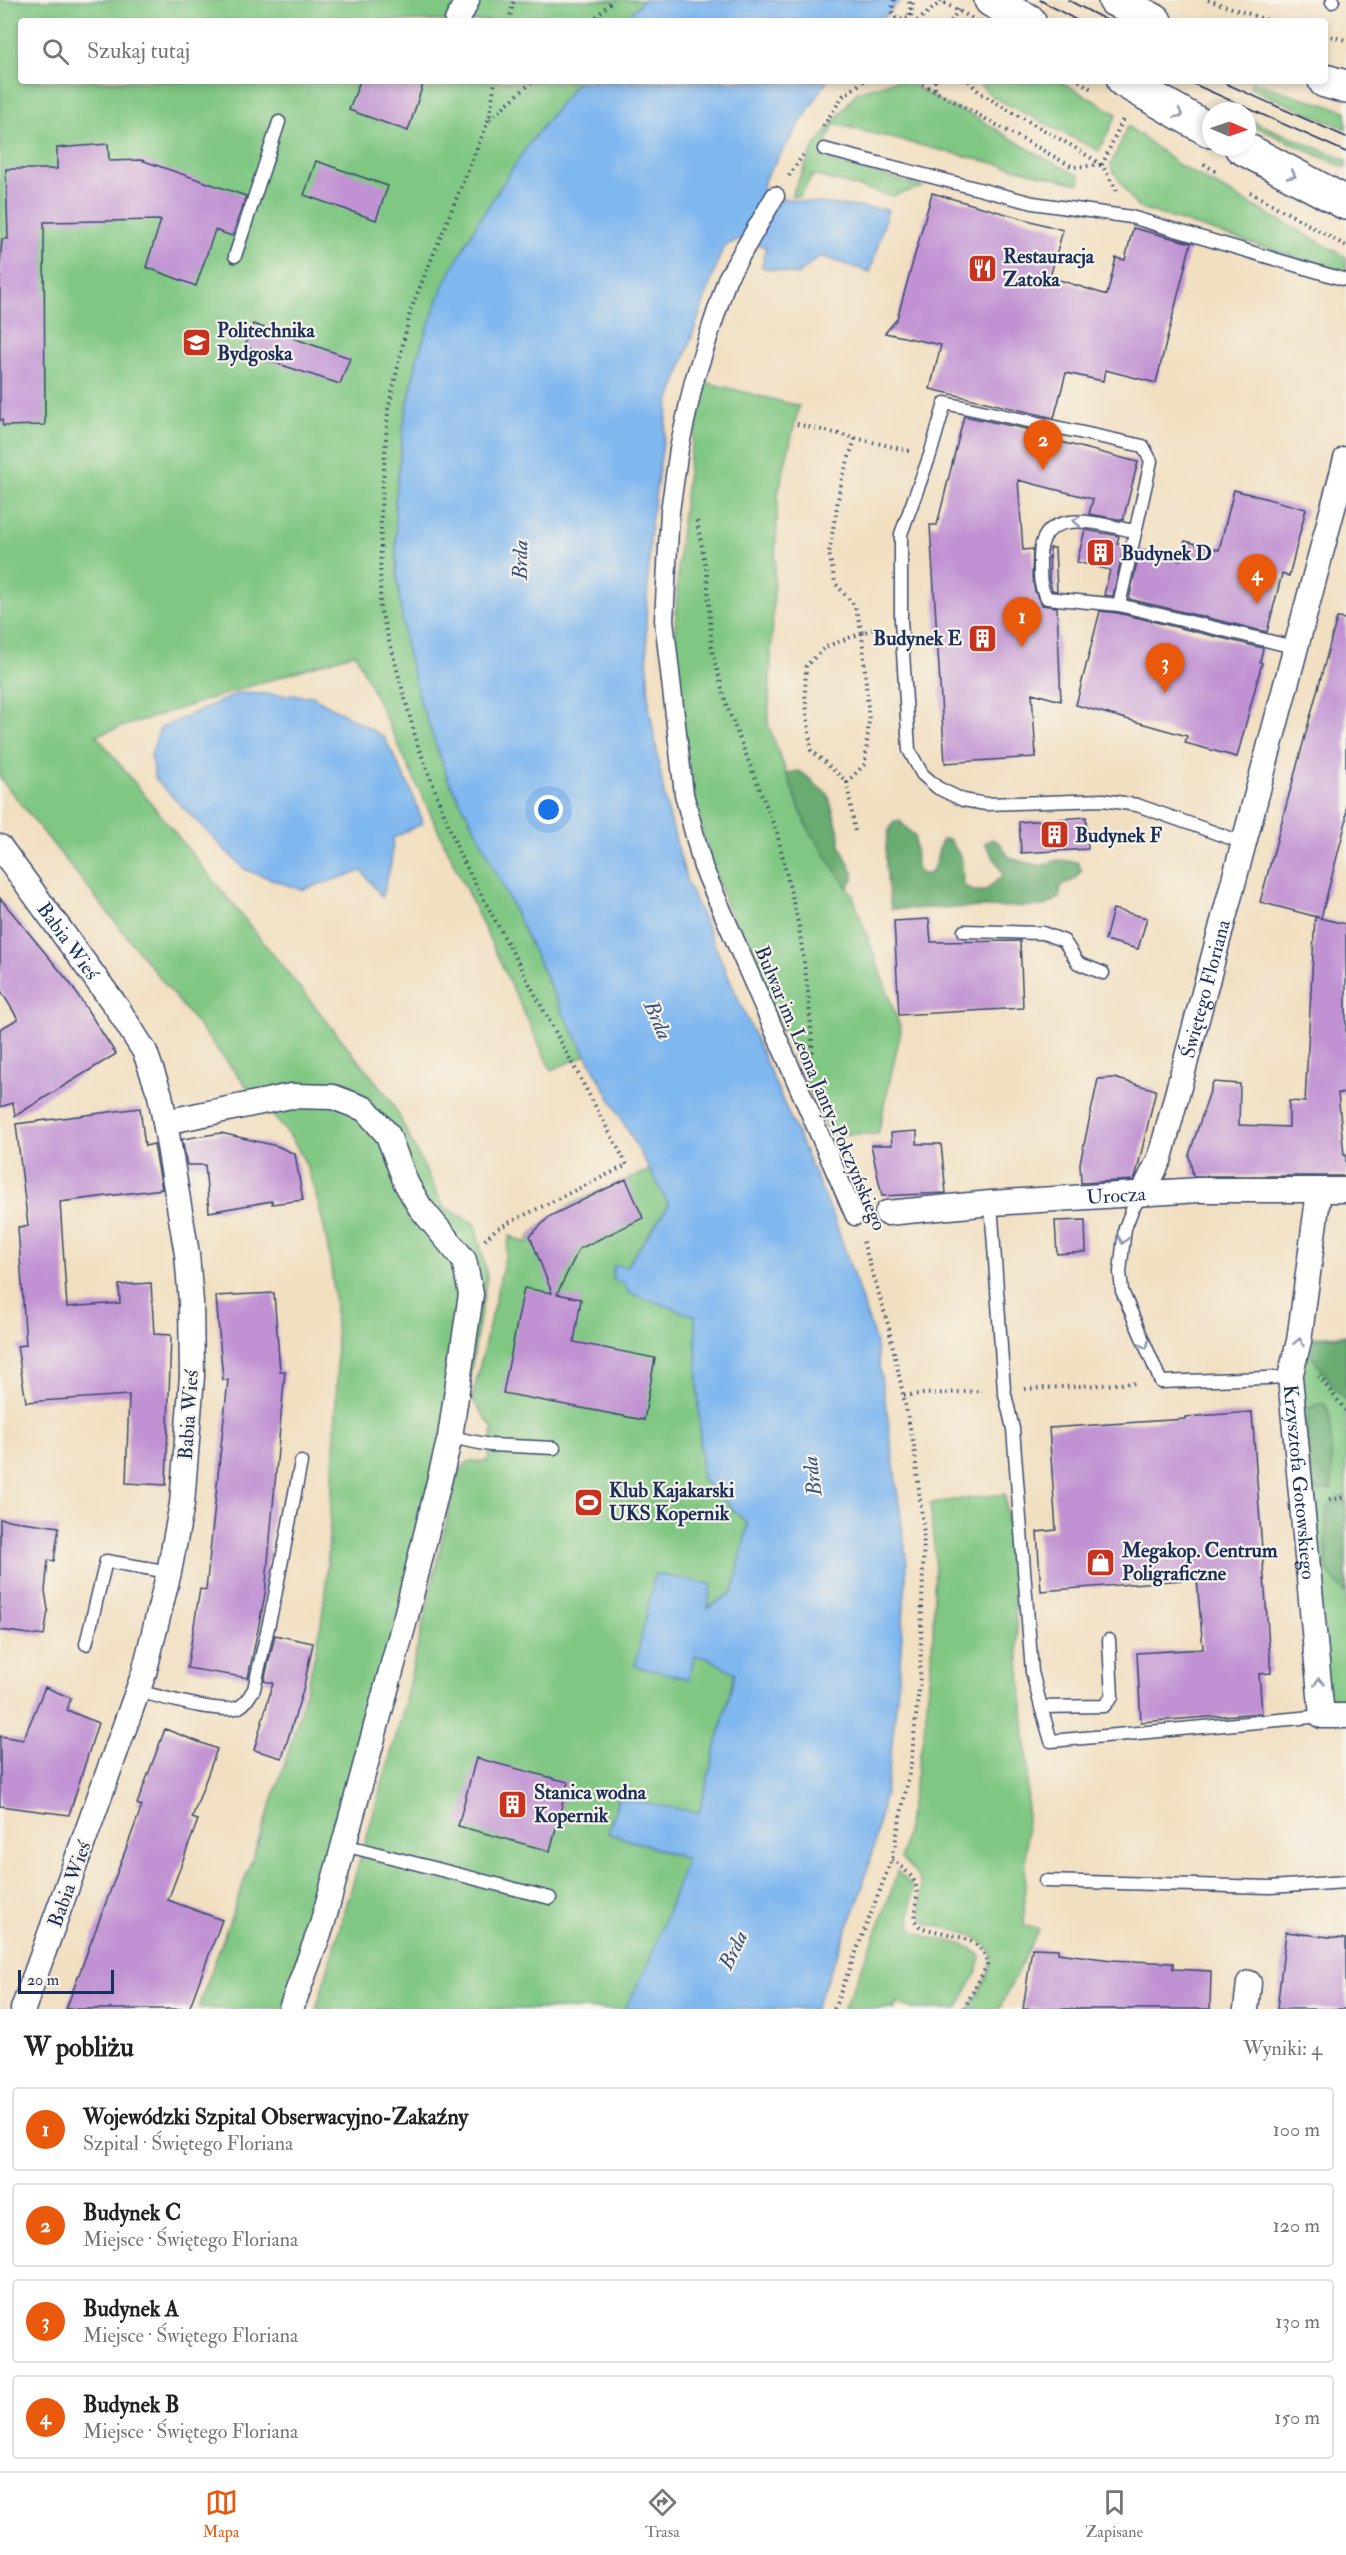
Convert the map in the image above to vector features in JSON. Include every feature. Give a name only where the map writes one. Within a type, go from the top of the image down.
[{"type":"main road","points":[[991,0],[1024,18]]},
{"type":"main road","points":[[1328,82],[1346,87]]},
{"type":"main road","points":[[1126,96],[1202,127]]},
{"type":"main road","points":[[1256,156],[1346,204]]},
{"type":"street","points":[[458,18],[467,0]]},
{"type":"street","name":"Bulwar im. Leona Janty-Połczyńskiego","points":[[775,196],[727,279],[694,381],[679,449],[670,510],[665,630],[684,794],[703,867],[855,1216]]},
{"type":"street","name":"Świętego Floriana","points":[[1143,1193],[1160,1158],[1294,647],[1346,459]]},
{"type":"street","name":"Babia Wieś","points":[[0,847],[118,1009],[145,1052],[160,1095],[165,1122],[187,1254],[191,1302],[192,1376],[182,1504],[169,1572],[137,1691],[23,2009]]},
{"type":"street","points":[[165,1122],[291,1096],[333,1097],[365,1109],[388,1135],[406,1183],[420,1208],[464,1260],[471,1294],[450,1437],[406,1616],[322,1925],[295,2008]]},
{"type":"street","name":"Urocza","points":[[887,1213],[991,1203],[1199,1190],[1346,1190]]},
{"type":"street","name":"Krzysztofa Gotowskiego","points":[[1319,1191],[1299,1341],[1290,1377],[1303,1535],[1334,1716]]},
{"type":"street","points":[[1246,2009],[1249,1983]]},
{"type":"lane","points":[[235,256],[279,122]]},
{"type":"lane","points":[[824,148],[1032,203],[1131,217],[1346,280]]},
{"type":"lane","points":[[1119,605],[1151,461],[1143,446],[945,404],[930,455],[901,534],[901,620],[909,750],[922,774],[939,788],[963,800],[986,804],[1103,800],[1137,805],[1244,843]]},
{"type":"lane","points":[[1134,531],[1079,520],[1061,522],[1047,534],[1040,552],[1041,590],[1047,598],[1119,605],[1294,647]]},
{"type":"lane","points":[[964,932],[1043,933],[1064,941],[1078,963],[1103,973]]},
{"type":"lane","name":"Świętego Floriana","points":[[1143,1193],[1132,1210],[1125,1228],[1120,1272],[1122,1292],[1161,1382],[1290,1377]]},
{"type":"lane","points":[[991,1203],[1004,1390],[1013,1428],[1032,1672],[1051,1741],[1334,1716]]},
{"type":"lane","points":[[450,1437],[490,1445],[554,1448]]},
{"type":"lane","points":[[137,1691],[213,1708],[240,1707],[248,1698],[254,1689],[274,1601],[300,1462]]},
{"type":"lane","points":[[86,1644],[106,1561],[169,1572]]},
{"type":"lane","points":[[1041,1707],[1104,1706],[1112,1697],[1109,1640]]},
{"type":"lane","points":[[344,1845],[550,1898]]},
{"type":"lane","points":[[1045,1881],[1270,1887],[1346,1882]]},
{"type":"path","points":[[510,18],[514,0]]},
{"type":"path","points":[[595,18],[613,0]]},
{"type":"path","points":[[894,0],[891,11],[896,18]]},
{"type":"path","points":[[907,18],[912,15],[911,0]]},
{"type":"path","points":[[908,18],[911,0]]},
{"type":"path","points":[[920,18],[941,0],[972,18]]},
{"type":"path","points":[[1208,0],[1261,18]]},
{"type":"path","points":[[1328,36],[1346,40]]},
{"type":"path","points":[[464,1260],[496,1229],[627,1165],[460,855],[418,746],[380,608],[381,509],[388,410],[411,309],[489,119],[495,84]]},
{"type":"path","points":[[489,119],[530,84]]},
{"type":"path","points":[[922,84],[1073,167],[1102,165]]},
{"type":"path","points":[[934,84],[935,91]]},
{"type":"path","points":[[972,84],[1006,109],[1070,144],[1102,165]]},
{"type":"path","points":[[1102,165],[1126,96]]},
{"type":"path","points":[[797,424],[930,455]]},
{"type":"path","points":[[847,782],[865,764],[869,721],[862,633],[855,606],[835,583],[829,553],[841,482],[855,439]]},
{"type":"path","points":[[694,513],[707,574],[712,650],[723,693],[777,833],[799,927],[808,992],[813,1056]]},
{"type":"path","points":[[855,832],[847,782],[812,750],[805,694],[806,666],[825,647],[901,620]]},
{"type":"path","name":"Bulwar im. Leona Janty-Połczyńskiego","points":[[834,2009],[892,1859],[911,1764],[920,1678],[924,1534],[914,1446],[904,1395],[888,1324],[855,1216]]},
{"type":"path","points":[[892,1859],[915,1880],[918,1888],[915,1921],[920,1927],[975,1943],[984,1952],[987,1965],[964,2009]]},
{"type":"green space","points":[[0,0],[643,0],[627,18],[18,18],[18,84],[576,84],[443,286],[418,355],[404,423],[395,503],[397,574],[405,643],[420,700],[448,779],[476,830],[562,1011],[587,1055],[551,1070],[355,653],[96,735],[392,1102],[444,1207],[475,1224],[487,1276],[459,1440],[312,1925],[283,2009],[198,2009],[278,1783],[306,1692],[320,1628],[328,1556],[337,1374],[333,1289],[328,1247],[319,1205],[306,1165],[288,1134],[248,1088],[0,778]]},
{"type":"green space","points":[[884,84],[911,84],[947,105],[974,116],[1042,157],[1080,176],[1079,184],[834,124],[821,157],[923,187],[892,196],[813,175],[799,197],[791,196],[814,147],[857,92]]},
{"type":"green space","points":[[979,84],[1065,84],[1117,114],[1099,151],[993,97]]},
{"type":"green space","points":[[1251,84],[1258,84],[1346,111],[1346,129],[1250,88]]},
{"type":"green space","points":[[1256,123],[1346,160],[1346,168],[1256,127]]},
{"type":"green space","points":[[1128,126],[1179,165],[1346,257],[1346,273],[1137,207],[1110,166]]},
{"type":"green space","points":[[705,382],[799,406],[778,494],[768,724],[806,825],[852,894],[901,1030],[878,1134],[829,1134],[732,919],[709,860],[696,805],[680,719],[674,652],[679,549],[689,462]]},
{"type":"green space","points":[[799,771],[828,794],[840,836],[840,845],[853,873],[853,879],[847,888],[806,825],[786,773]]},
{"type":"green space","points":[[894,821],[900,821],[915,837],[916,865],[920,874],[930,874],[942,839],[950,840],[962,859],[963,885],[973,891],[985,891],[1003,875],[985,843],[992,839],[1000,843],[1008,856],[1020,861],[1041,866],[1058,860],[1077,862],[1082,870],[1074,880],[1061,885],[1059,898],[1046,906],[891,909],[886,851],[889,830]]},
{"type":"green space","name":"Klub Kajakarski UKS Kopernik","points":[[650,1170],[669,1205],[626,1267],[623,1283],[629,1293],[695,1316],[702,1479],[748,1524],[733,1592],[707,1608],[711,1584],[655,1574],[694,1655],[708,1658],[735,1672],[699,1814],[618,1798],[608,1833],[687,1859],[649,1962],[625,2009],[316,2009],[400,1723],[457,1474],[468,1462],[488,1461],[493,1429],[472,1399],[510,1236],[526,1243],[547,1220],[564,1209],[600,1190]]},
{"type":"green space","points":[[1346,1335],[1346,1716],[1322,1716],[1299,1341],[1321,1336]]},
{"type":"green space","points":[[1346,1336],[1346,1402],[1312,1357],[1314,1338]]},
{"type":"green space","points":[[1317,1404],[1325,1404],[1330,1414],[1332,1481],[1331,1489],[1312,1492],[1306,1430],[1309,1409]]},
{"type":"green space","points":[[1005,1494],[1028,1768],[1024,1926],[1039,1929],[999,2009],[969,2009],[989,1971],[990,1951],[984,1943],[972,1936],[927,1924],[921,1911],[922,1896],[918,1879],[912,1869],[901,1859],[925,1726],[933,1636],[935,1558],[930,1503]]},
{"type":"green space","points":[[1339,1497],[1346,1497],[1346,1594],[1328,1572],[1326,1561],[1326,1514],[1329,1506]]},
{"type":"green space","points":[[897,1871],[913,1887],[910,1916],[912,1929],[929,1937],[965,1945],[980,1956],[978,1969],[957,2009],[913,2009],[896,2002],[895,2009],[843,2009],[879,1924]]},
{"type":"water","points":[[643,0],[901,0],[883,18],[627,18]]},
{"type":"water","name":"Brda","points":[[576,84],[825,84],[765,178],[764,191],[767,195],[798,201],[888,210],[870,272],[820,256],[797,275],[762,267],[766,247],[739,239],[725,246],[669,403],[651,523],[646,620],[649,706],[665,800],[687,882],[834,1218],[875,1340],[907,1564],[889,1772],[874,1845],[860,1896],[815,2009],[625,2009],[649,1962],[687,1859],[608,1833],[619,1798],[699,1813],[735,1673],[708,1658],[694,1656],[689,1679],[635,1666],[655,1574],[711,1584],[708,1608],[733,1592],[748,1524],[702,1479],[695,1316],[629,1293],[623,1283],[612,1279],[614,1265],[626,1267],[669,1205],[562,1011],[476,830],[448,779],[420,700],[405,643],[397,574],[395,503],[404,423],[418,355],[443,286],[478,222],[525,149]]},
{"type":"water","points":[[239,693],[312,696],[384,737],[410,788],[423,823],[393,838],[391,864],[382,897],[362,871],[301,890],[244,869],[155,779],[151,755],[160,728]]},
{"type":"building","points":[[359,84],[423,84],[408,131],[349,110]]},
{"type":"building","points":[[108,144],[109,161],[141,160],[246,196],[232,236],[215,230],[196,286],[146,267],[161,220],[44,222],[45,425],[3,426],[0,420],[0,264],[2,239],[8,239],[6,169],[57,169],[57,148]]},
{"type":"building","points":[[316,161],[388,186],[376,220],[304,195]]},
{"type":"building","points":[[932,193],[1063,230],[1050,277],[1107,295],[1116,258],[1125,260],[1133,228],[1191,243],[1156,383],[1105,370],[1103,381],[1066,373],[1054,418],[930,389],[941,345],[885,333],[897,319]]},
{"type":"building","points":[[253,324],[350,358],[340,384],[257,357],[259,352],[245,347]]},
{"type":"building","points":[[964,416],[1050,434],[1049,439],[1138,462],[1123,520],[1089,514],[1093,499],[1018,480],[1023,550],[1033,549],[1032,577],[1035,592],[1042,605],[1057,607],[1061,701],[1032,693],[1036,757],[945,763],[930,525],[937,525]]},
{"type":"building","points":[[1234,490],[1306,509],[1289,576],[1282,574],[1267,632],[1129,599],[1140,550],[1180,560],[1185,541],[1219,550]]},
{"type":"building","name":"Budynek D","points":[[1085,530],[1119,536],[1117,543],[1124,545],[1113,596],[1104,595],[1110,570],[1077,562]]},
{"type":"building","points":[[1050,548],[1055,548],[1057,591],[1052,590],[1049,580]]},
{"type":"building","points":[[1100,611],[1118,613],[1263,648],[1260,662],[1262,663],[1237,757],[1185,743],[1187,736],[1076,705]]},
{"type":"building","points":[[1337,618],[1346,619],[1346,822],[1321,918],[1260,902]]},
{"type":"building","name":"Budynek F","points":[[1086,817],[1088,849],[1021,853],[1019,822]]},
{"type":"building","points":[[0,898],[70,983],[116,1054],[15,1116],[13,1103],[0,1107],[0,1029],[18,1019],[0,989]]},
{"type":"building","points":[[1113,909],[1147,918],[1138,949],[1105,940]]},
{"type":"building","points":[[1315,917],[1346,924],[1346,1094],[1338,1093],[1344,1155],[1346,1155],[1346,1176],[1193,1176],[1189,1155],[1213,1082],[1240,1084],[1239,1125],[1289,1127],[1289,1101],[1305,1102]]},
{"type":"building","points":[[929,919],[931,942],[1020,941],[1023,1008],[899,1015],[894,921]]},
{"type":"building","points":[[1114,1078],[1156,1090],[1136,1175],[1134,1180],[1081,1183],[1080,1163],[1098,1079]]},
{"type":"building","points":[[140,1108],[145,1146],[154,1144],[162,1189],[60,1202],[67,1307],[120,1303],[119,1285],[151,1283],[154,1334],[171,1335],[166,1485],[126,1483],[129,1395],[26,1402],[17,1346],[26,1345],[18,1227],[28,1226],[16,1124]]},
{"type":"building","points":[[917,1131],[917,1144],[941,1144],[946,1193],[882,1196],[871,1145],[892,1145],[891,1133]]},
{"type":"building","points":[[221,1133],[277,1146],[295,1154],[303,1200],[272,1204],[272,1201],[209,1212],[205,1165],[187,1165],[182,1139]]},
{"type":"building","points":[[626,1179],[643,1218],[579,1249],[557,1294],[581,1299],[574,1342],[655,1358],[644,1420],[503,1393],[524,1288],[552,1293],[530,1236],[550,1216]]},
{"type":"building","points":[[1085,1220],[1086,1252],[1057,1254],[1055,1221]]},
{"type":"building","points":[[274,1293],[280,1371],[285,1371],[265,1595],[248,1678],[187,1668],[200,1589],[206,1590],[228,1380],[223,1380],[216,1296]]},
{"type":"building","points":[[1252,1412],[1271,1673],[1259,1674],[1262,1713],[1141,1722],[1137,1653],[1203,1649],[1197,1579],[1041,1591],[1037,1532],[1056,1530],[1049,1428]]},
{"type":"building","points":[[0,1519],[59,1527],[54,1561],[48,1560],[45,1591],[48,1610],[44,1636],[0,1630]]},
{"type":"building","points":[[275,1635],[313,1643],[303,1690],[282,1758],[254,1750],[273,1683],[264,1681]]},
{"type":"building","points":[[45,1687],[71,1698],[67,1710],[98,1723],[69,1815],[0,1806],[0,1736],[23,1740]]},
{"type":"building","points":[[165,1729],[217,1749],[192,1818],[198,1820],[168,1900],[222,1920],[189,2009],[66,2009],[142,1806],[137,1804]]},
{"type":"building","name":"Stanica wodna Kopernik","points":[[476,1758],[568,1782],[550,1851],[458,1826]]},
{"type":"building","points":[[1286,1932],[1346,1939],[1346,2009],[1277,2009]]},
{"type":"building","points":[[1032,1948],[1058,1949],[1058,1953],[1111,1960],[1173,1963],[1173,1969],[1211,1971],[1210,2009],[1023,2009]]},
{"type":"tram line","points":[[1040,0],[1073,18]]},
{"type":"tram line","points":[[1068,0],[1102,18]]},
{"type":"tram line","points":[[1194,84],[1346,152]]},
{"type":"tram line","points":[[1227,84],[1346,137]]},
{"type":"place","name":"Restauracja Zatoka","points":[[982,268]]},
{"type":"place","name":"Politechnika Bydgoska","points":[[196,342]]},
{"type":"place","name":"Budynek C","points":[[1043,470]]},
{"type":"place","name":"Budynek D","points":[[1100,553]]},
{"type":"place","name":"Budynek B","points":[[1257,604]]},
{"type":"place","name":"Budynek E","points":[[983,638]]},
{"type":"place","name":"Wojewódzki Szpital Obserwacyjno-Zakaźny","points":[[1022,647]]},
{"type":"place","name":"Budynek A","points":[[1165,693]]},
{"type":"place","name":"Budynek F","points":[[1054,835]]},
{"type":"place","name":"Klub Kajakarski UKS Kopernik","points":[[588,1502]]},
{"type":"place","name":"Megakop. Centrum Poligraficzne","points":[[1101,1562]]},
{"type":"place","name":"Stanica wodna Kopernik","points":[[513,1804]]}]
